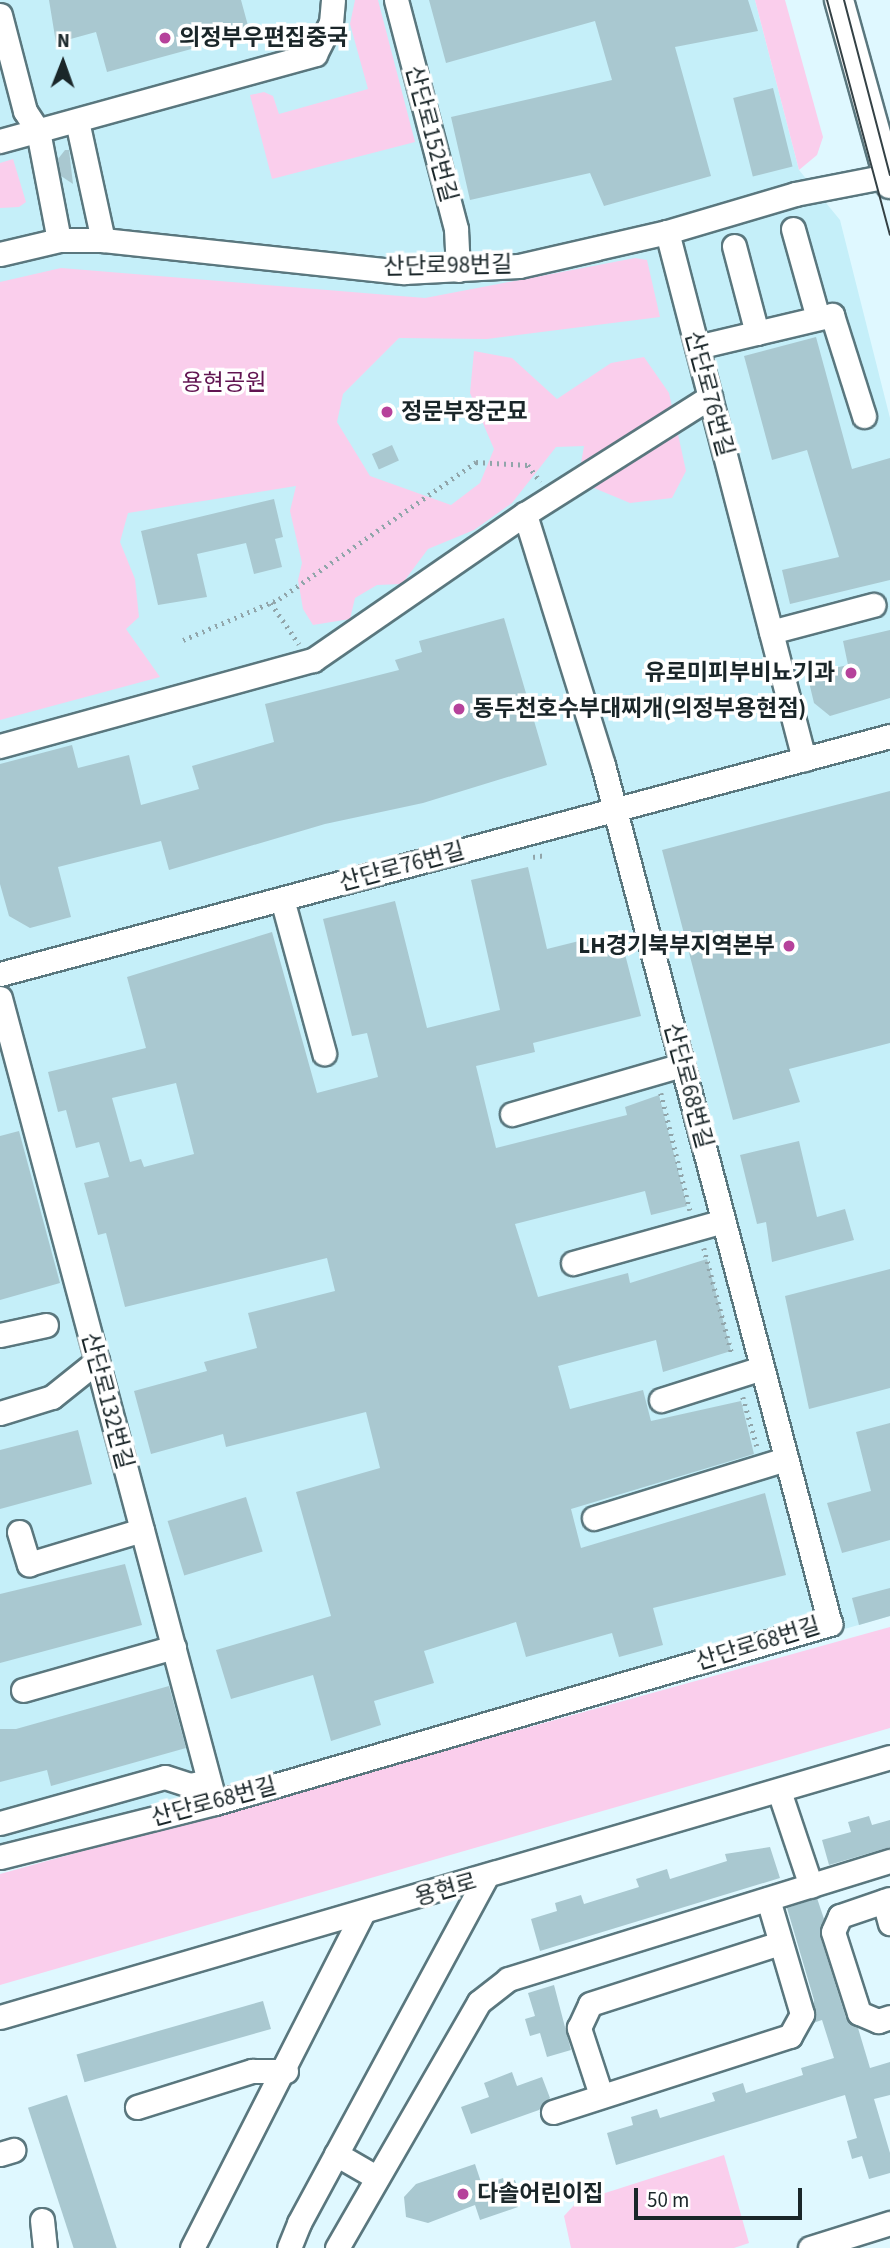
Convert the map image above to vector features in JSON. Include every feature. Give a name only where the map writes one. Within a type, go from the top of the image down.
[{"type":"main road","points":[[839,0],[889,180]]},
{"type":"street","points":[[0,142],[315,54],[331,23],[333,0]]},
{"type":"street","name":"산단로152번길","points":[[396,0],[456,229],[458,270]]},
{"type":"street","points":[[0,15],[25,111],[38,131],[58,240]]},
{"type":"street","points":[[77,121],[103,240]]},
{"type":"street","name":"산단로98번길","points":[[0,254],[58,240],[103,240],[404,272],[519,265],[667,232],[795,194],[889,180]]},
{"type":"street","points":[[793,229],[818,318]]},
{"type":"street","name":"산단로76번길","points":[[667,232],[804,759]]},
{"type":"street","points":[[734,246],[757,332]]},
{"type":"street","points":[[697,347],[832,315],[864,416]]},
{"type":"street","points":[[0,746],[313,660],[525,514],[710,397]]},
{"type":"street","name":"산단로68번길","points":[[0,1857],[212,1792],[830,1624],[615,811],[525,514]]},
{"type":"street","points":[[771,632],[873,605]]},
{"type":"street","name":"산단로76번길","points":[[0,974],[890,736]]},
{"type":"street","points":[[282,899],[324,1053]]},
{"type":"street","name":"산단로132번길","points":[[0,998],[212,1792]]},
{"type":"street","points":[[512,1114],[682,1065]]},
{"type":"street","points":[[573,1263],[723,1221]]},
{"type":"street","points":[[0,1335],[46,1325]]},
{"type":"street","points":[[0,1413],[52,1397],[97,1361]]},
{"type":"street","points":[[661,1400],[762,1367]]},
{"type":"street","points":[[594,1518],[786,1459]]},
{"type":"street","points":[[19,1532],[29,1564],[142,1530]]},
{"type":"street","points":[[23,1690],[174,1647]]},
{"type":"street","name":"용현로","points":[[0,2017],[485,1879],[890,1757]]},
{"type":"street","points":[[0,1823],[165,1777],[212,1792]]},
{"type":"street","points":[[779,1791],[811,1886]]},
{"type":"street","points":[[337,2248],[374,2176],[479,2002],[508,1979],[890,1861]]},
{"type":"street","points":[[289,2248],[336,2154],[485,1879]]},
{"type":"street","points":[[553,2112],[790,2036],[802,2014],[768,1899]]},
{"type":"street","points":[[888,1908],[840,1916],[833,1932],[859,2012],[878,2021],[890,2017]]},
{"type":"street","points":[[192,2248],[286,2071],[362,1914]]},
{"type":"street","points":[[601,2095],[579,2028],[590,2004],[780,1943]]},
{"type":"street","points":[[137,2107],[253,2071],[286,2071]]},
{"type":"street","points":[[336,2154],[374,2176]]},
{"type":"street","points":[[42,2220],[46,2248]]},
{"type":"street","points":[[810,2248],[890,2223]]},
{"type":"path","points":[[183,640],[271,603],[476,462],[528,465],[544,485]]},
{"type":"path","points":[[271,603],[301,648]]},
{"type":"path","points":[[664,1101],[689,1206]]},
{"type":"path","points":[[707,1257],[733,1356]]},
{"type":"path","points":[[745,1404],[759,1454]]},
{"type":"shaded area","points":[[0,0],[755,0],[799,170],[840,220],[890,418],[890,1616],[0,1870]]},
{"type":"green space","points":[[355,0],[378,0],[415,142],[272,179],[250,95],[264,92],[273,96],[279,114],[368,89],[350,24]]},
{"type":"green space","points":[[755,0],[785,0],[823,137],[817,155],[799,170]]},
{"type":"green space","points":[[13,159],[26,202],[19,207],[0,208],[0,163]]},
{"type":"green space","name":"용현공원","points":[[635,258],[647,260],[660,317],[487,339],[399,338],[343,394],[337,422],[370,476],[451,505],[480,483],[494,449],[470,393],[474,351],[512,358],[557,399],[611,363],[644,357],[669,393],[686,471],[672,498],[630,503],[594,488],[580,469],[584,446],[556,447],[512,503],[474,530],[428,549],[402,584],[377,585],[355,598],[350,619],[313,625],[303,609],[298,580],[302,563],[290,511],[296,486],[128,513],[120,542],[135,579],[139,617],[126,629],[160,677],[0,720],[0,282],[61,268],[425,298]]},
{"type":"green space","points":[[890,1627],[890,1728],[0,1985],[0,1874]]},
{"type":"green space","points":[[724,2155],[749,2243],[734,2248],[571,2248],[564,2216],[577,2202]]},
{"type":"building","name":"의정부우편집중국","points":[[49,0],[241,0],[250,33],[107,72],[96,32],[56,43]]},
{"type":"building","points":[[429,0],[748,0],[758,31],[675,47],[711,176],[604,206],[590,173],[470,200],[451,117],[612,80],[595,21],[446,63]]},
{"type":"building","points":[[773,88],[793,167],[753,177],[733,98]]},
{"type":"building","points":[[65,150],[69,150],[73,184],[61,176],[58,159]]},
{"type":"building","points":[[816,337],[852,469],[890,458],[890,580],[790,604],[782,570],[839,557],[807,450],[772,460],[744,356]]},
{"type":"building","points":[[392,445],[399,461],[379,469],[372,454]]},
{"type":"building","points":[[274,499],[283,537],[275,539],[282,567],[254,574],[246,543],[197,554],[207,597],[158,605],[141,531]]},
{"type":"building","points":[[504,618],[547,765],[423,803],[325,824],[169,870],[161,841],[58,867],[71,917],[30,928],[9,916],[0,884],[0,764],[72,745],[78,768],[129,755],[141,805],[199,789],[192,766],[274,742],[265,704],[399,670],[395,660],[422,652],[419,641]]},
{"type":"building","points":[[890,630],[890,698],[830,716],[814,703],[807,674],[848,665],[843,641]]},
{"type":"building","name":"LH경기북부지역본부","points":[[890,791],[890,1043],[789,1069],[800,1102],[733,1120],[662,850]]},
{"type":"building","points":[[528,867],[547,949],[619,931],[641,1016],[533,1043],[535,1052],[476,1066],[496,1148],[627,1115],[625,1107],[659,1095],[687,1206],[651,1215],[645,1191],[515,1224],[538,1297],[628,1273],[630,1283],[707,1259],[731,1351],[663,1372],[656,1340],[558,1366],[570,1409],[643,1390],[651,1421],[741,1401],[754,1454],[571,1509],[581,1548],[765,1493],[786,1575],[653,1608],[663,1645],[619,1657],[612,1633],[526,1657],[516,1622],[424,1651],[434,1683],[374,1701],[381,1725],[331,1741],[313,1675],[231,1699],[216,1650],[331,1616],[296,1492],[380,1468],[366,1412],[226,1447],[223,1434],[151,1454],[134,1391],[207,1371],[204,1362],[257,1348],[248,1313],[335,1291],[327,1258],[125,1307],[106,1233],[98,1235],[84,1183],[109,1177],[99,1142],[76,1148],[66,1110],[58,1112],[48,1072],[146,1048],[127,977],[272,932],[317,1093],[378,1077],[367,1033],[352,1036],[323,919],[395,901],[427,1028],[500,1010],[471,880]],"holes":[[[176,1083],[194,1154],[144,1167],[141,1159],[130,1162],[112,1098]]]},
{"type":"building","points":[[19,1131],[60,1283],[0,1300],[0,1136]]},
{"type":"building","points":[[799,1141],[817,1217],[845,1209],[854,1240],[772,1262],[766,1222],[757,1224],[740,1155]]},
{"type":"building","points":[[890,1269],[890,1388],[809,1409],[785,1296]]},
{"type":"building","points":[[890,1423],[890,1540],[842,1553],[827,1503],[871,1491],[856,1432]]},
{"type":"building","points":[[78,1430],[92,1484],[0,1509],[0,1450]]},
{"type":"building","points":[[246,1497],[263,1552],[184,1575],[168,1521]]},
{"type":"building","points":[[125,1564],[142,1625],[0,1663],[0,1594]]},
{"type":"building","points":[[890,1588],[890,1616],[859,1625],[852,1598]]},
{"type":"building","points":[[169,1686],[186,1748],[51,1786],[47,1770],[0,1782],[0,1729],[16,1729]]},
{"type":"building","points":[[869,1816],[872,1825],[890,1820],[890,1847],[829,1865],[822,1840],[851,1832],[848,1822]]},
{"type":"building","points":[[770,1847],[780,1878],[540,1951],[531,1919],[557,1911],[555,1903],[581,1895],[584,1904],[639,1887],[636,1879],[667,1869],[670,1879],[727,1861],[725,1854]]},
{"type":"building","points":[[817,1898],[824,1919],[820,1936],[846,2018],[858,2028],[870,2068],[890,2062],[890,2095],[874,2099],[890,2153],[890,2173],[869,2179],[862,2156],[852,2159],[847,2141],[857,2138],[845,2095],[616,2165],[607,2133],[633,2125],[631,2117],[657,2109],[660,2118],[715,2101],[712,2093],[743,2083],[746,2093],[803,2075],[801,2068],[834,2058],[822,2020],[813,2023],[814,2000],[787,1908]]},
{"type":"building","points":[[554,1985],[571,2050],[547,2057],[540,2033],[530,2036],[525,2019],[535,2016],[528,1993]]},
{"type":"building","points":[[263,2001],[271,2029],[85,2082],[77,2054]]},
{"type":"building","points":[[512,2072],[517,2086],[542,2077],[550,2098],[539,2110],[471,2134],[461,2107],[489,2097],[484,2083]]},
{"type":"building","points":[[67,2095],[117,2248],[74,2248],[28,2108]]},
{"type":"building","name":"다솔어린이집","points":[[475,2164],[482,2185],[503,2178],[505,2183],[515,2180],[521,2199],[515,2200],[518,2207],[480,2220],[475,2205],[428,2223],[406,2217],[404,2197],[416,2184]]},
{"type":"tram line","points":[[827,0],[890,235]]},
{"type":"tram line","points":[[844,0],[890,175]]},
{"type":"place","name":"의정부우편집중국","points":[[165,38]]},
{"type":"place","name":"정문부장군묘","points":[[387,412]]},
{"type":"place","name":"유로미피부비뇨기과","points":[[851,673]]},
{"type":"place","name":"동두천호수부대찌개(의정부용현점)","points":[[459,709]]},
{"type":"place","name":"LH경기북부지역본부","points":[[789,946]]},
{"type":"place","name":"다솔어린이집","points":[[463,2194]]}]
